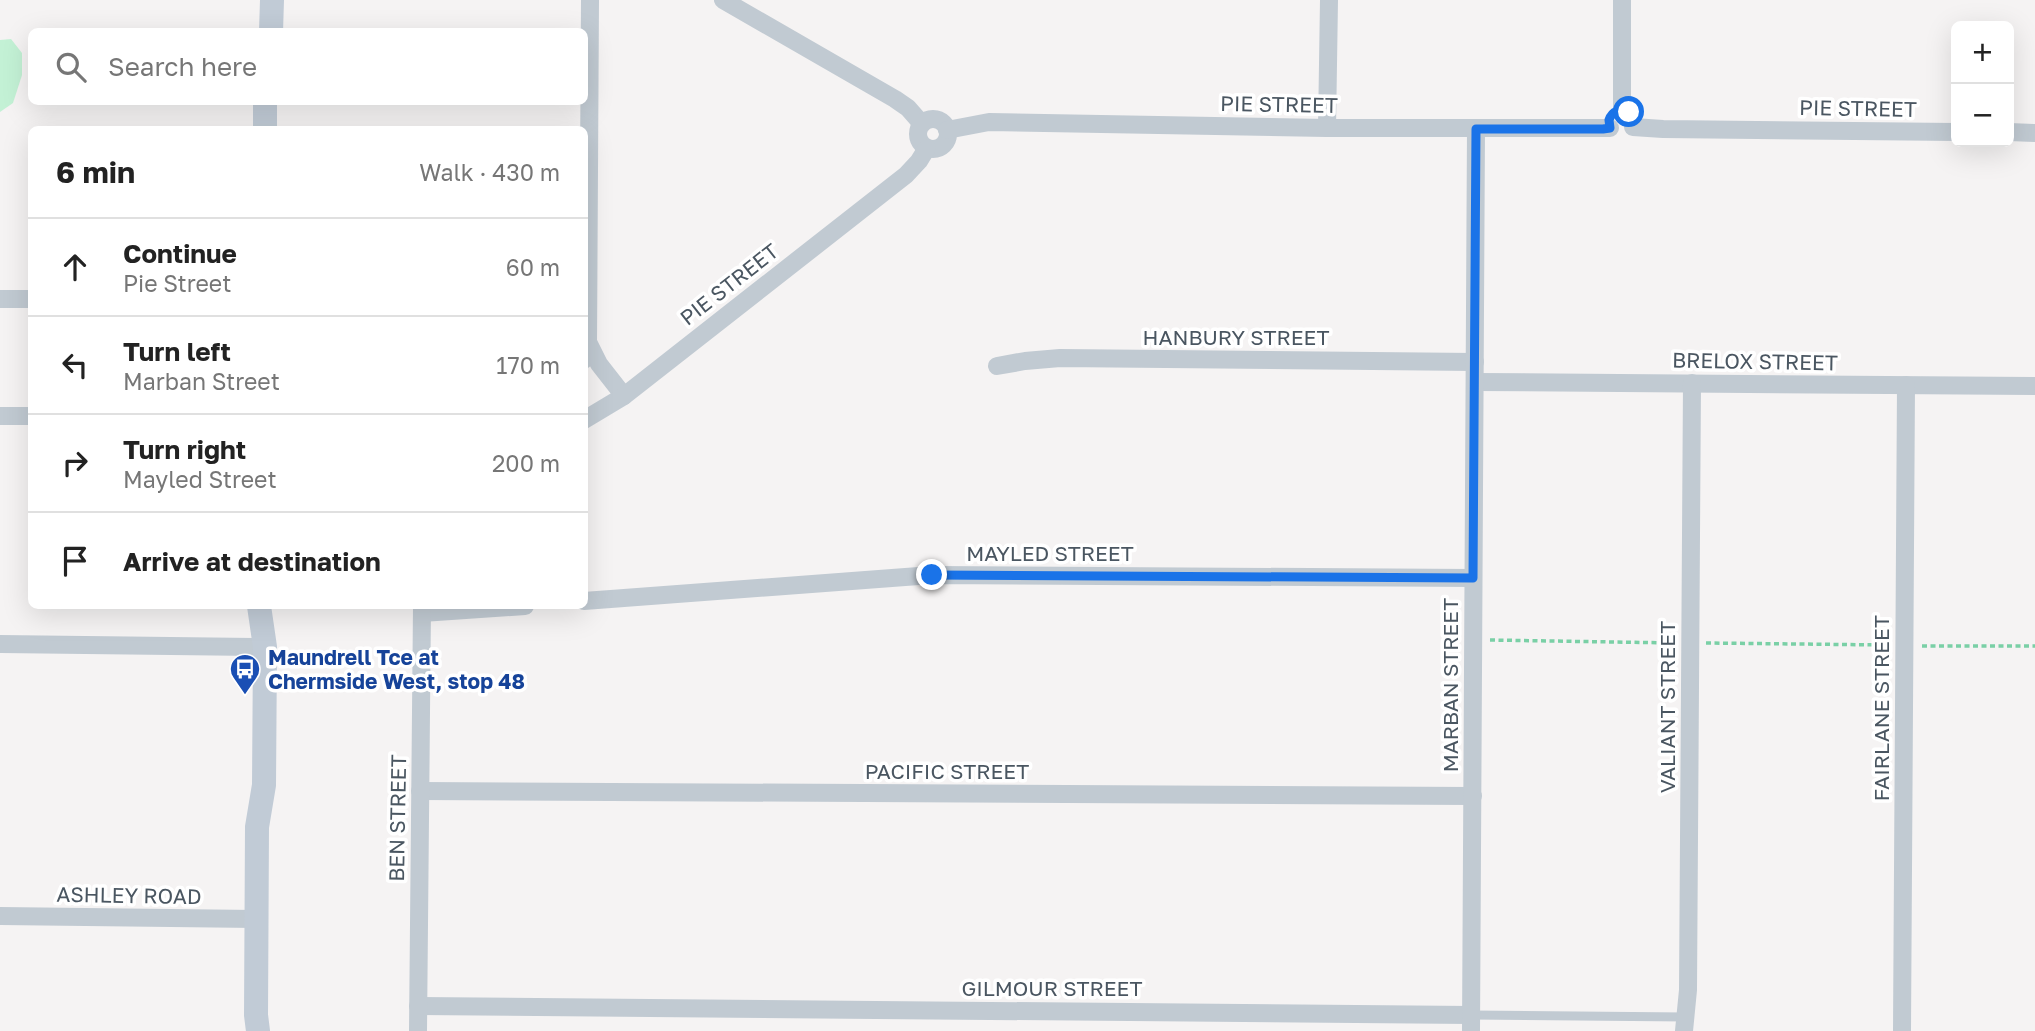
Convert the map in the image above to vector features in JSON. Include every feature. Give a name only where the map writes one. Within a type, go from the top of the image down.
[{"type":"main road","points":[[271,28],[272,0]]},
{"type":"main road","points":[[265,105],[265,126]]},
{"type":"main road","points":[[276,105],[276,126]]},
{"type":"main road","points":[[258,1031],[257,827],[264,785],[265,647],[259,609]]},
{"type":"main road","points":[[265,647],[273,609]]},
{"type":"main road","points":[[264,785],[271,826],[266,1031]]},
{"type":"street","points":[[588,176],[590,0]]},
{"type":"street","points":[[723,0],[895,99],[908,108],[922,124]]},
{"type":"street","points":[[1327,128],[1329,0]]},
{"type":"street","points":[[1622,0],[1622,110]]},
{"type":"street","points":[[1617,110],[1622,110],[1632,115],[1633,127],[1628,133],[1620,135],[1610,128],[1609,120],[1617,110]]},
{"type":"street","points":[[931,119],[945,125],[947,139],[944,144],[936,148],[923,145],[918,137],[922,124],[931,119]]},
{"type":"street","name":"PIE STREET","points":[[947,130],[989,122],[1327,128],[1610,128]]},
{"type":"street","name":"PIE STREET","points":[[1633,127],[1951,132]]},
{"type":"street","name":"MARBAN STREET","points":[[1471,1023],[1476,129]]},
{"type":"street","points":[[2014,132],[2035,133]]},
{"type":"street","name":"PIE STREET","points":[[588,414],[624,396],[906,175],[927,148]]},
{"type":"street","points":[[0,299],[28,299]]},
{"type":"street","points":[[588,353],[624,396]]},
{"type":"street","name":"HANBURY STREET","points":[[997,366],[1025,360],[1060,358],[1475,362]]},
{"type":"street","name":"BRELOX STREET","points":[[1475,382],[2035,386]]},
{"type":"street","name":"VALIANT STREET","points":[[1685,1024],[1689,976],[1692,383]]},
{"type":"street","name":"FAIRLANE STREET","points":[[1902,1031],[1906,385]]},
{"type":"street","points":[[0,416],[28,416]]},
{"type":"street","name":"MAYLED STREET","points":[[588,601],[932,575],[1473,578]]},
{"type":"street","name":"BEN STREET","points":[[418,1031],[422,609]]},
{"type":"street","points":[[0,644],[265,647]]},
{"type":"street","name":"PACIFIC STREET","points":[[420,791],[1473,796]]},
{"type":"street","name":"ASHLEY ROAD","points":[[0,916],[257,919]]},
{"type":"street","name":"GILMOUR STREET","points":[[418,1006],[1471,1023]]},
{"type":"lane","name":"GILMOUR STREET","points":[[1471,1023],[1685,1024]]},
{"type":"path","points":[[1473,639],[1681,643]]},
{"type":"path","points":[[1701,643],[1893,645]]},
{"type":"path","points":[[1914,645],[2035,646]]},
{"type":"green space","points":[[11,39],[22,53],[22,75],[13,103],[0,112],[0,40]]},
{"type":"place","name":"Maundrell Tce at Chermside West, stop 48","points":[[245,696]]},
{"type":"route","points":[[932,575],[1473,578],[1476,129],[1603,129],[1610,128],[1609,120],[1617,110],[1629,112]]}]
